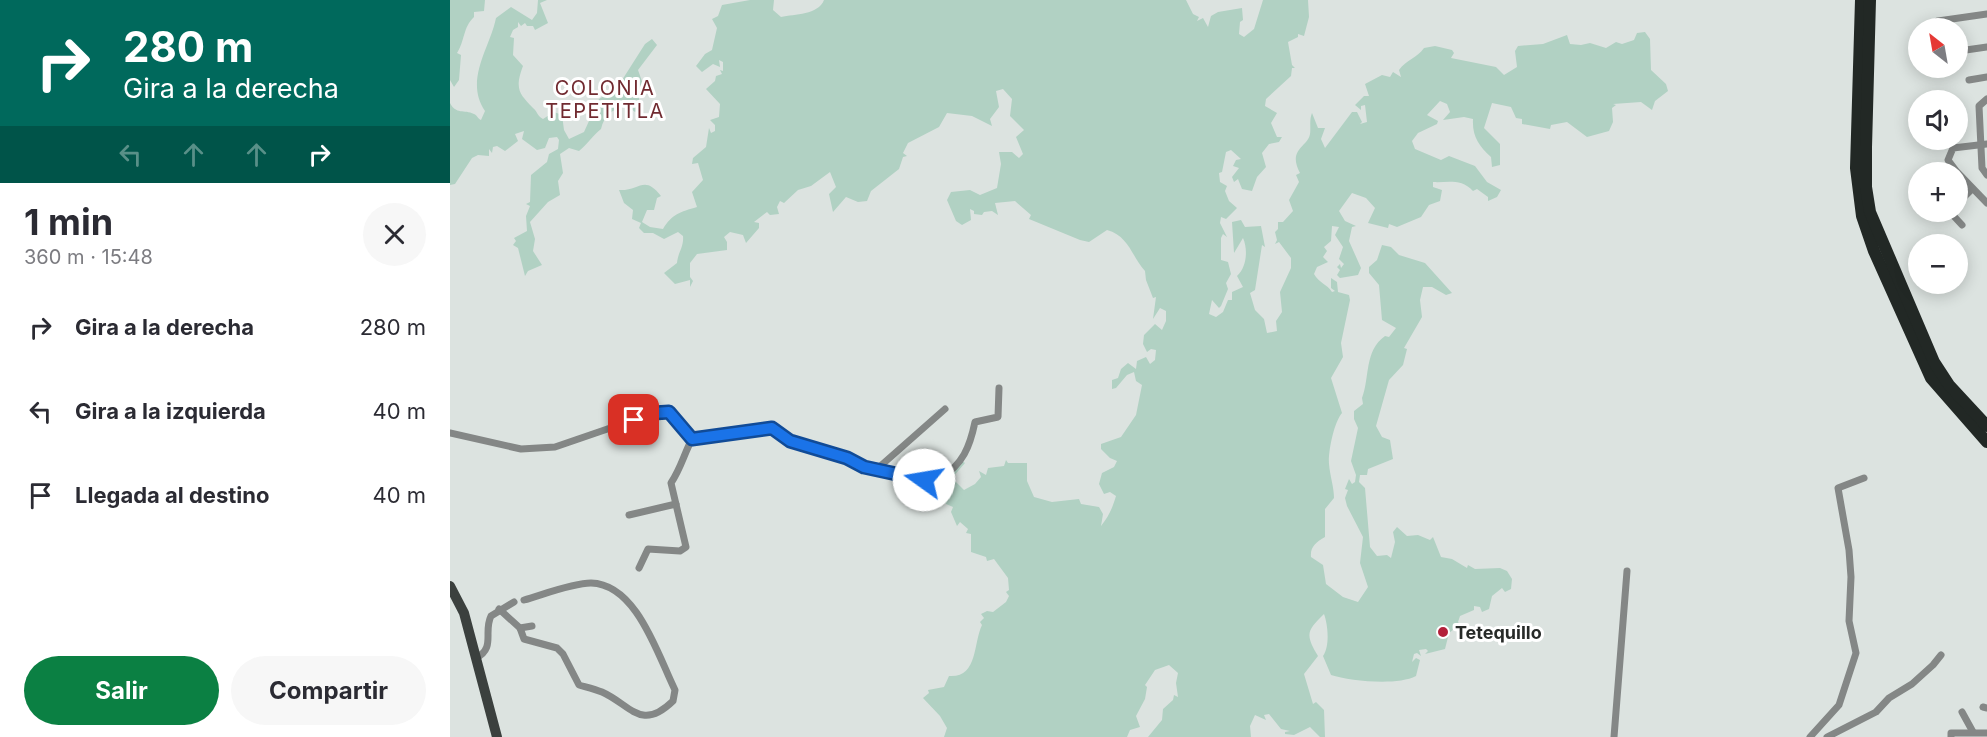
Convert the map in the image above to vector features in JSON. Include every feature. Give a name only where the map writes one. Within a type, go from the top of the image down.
[{"type":"highway","points":[[1861,0],[1856,168],[1864,223],[1931,378],[1987,442]]},
{"type":"highway","points":[[1870,0],[1866,187],[1870,212],[1934,362],[1949,385],[1987,426]]},
{"type":"main road","points":[[450,586],[465,613],[497,737]]},
{"type":"street","points":[[1962,18],[1987,15]]},
{"type":"street","points":[[1968,50],[1987,47]]},
{"type":"street","points":[[1969,80],[1987,77]]},
{"type":"street","points":[[1986,175],[1982,168],[1984,113],[1979,106],[1987,99]]},
{"type":"street","points":[[1949,162],[1948,160],[1953,148],[1984,145]]},
{"type":"street","points":[[1968,185],[1987,203]]},
{"type":"street","points":[[1968,193],[1972,189]]},
{"type":"street","points":[[1959,222],[1962,225]]},
{"type":"street","points":[[692,439],[772,428],[790,441],[878,469],[929,481],[941,478],[967,453],[975,422],[998,417],[999,388]]},
{"type":"street","points":[[878,469],[945,409]]},
{"type":"street","points":[[450,434],[521,449],[555,447],[654,413],[669,412],[692,439]]},
{"type":"street","points":[[639,568],[648,549],[680,552],[686,547],[671,483],[681,468],[682,457],[692,439]]},
{"type":"street","points":[[1810,737],[1839,705],[1856,653],[1849,621],[1849,550],[1838,488],[1864,478]]},
{"type":"street","points":[[629,515],[676,504]]},
{"type":"street","points":[[1614,737],[1627,571]]},
{"type":"street","points":[[499,609],[520,628],[524,639],[557,648],[563,654],[579,685],[603,692],[639,715],[655,715],[673,701],[675,690],[634,608],[624,595],[606,586],[590,583],[524,600]]},
{"type":"street","points":[[476,658],[487,650],[489,619],[499,609],[514,602]]},
{"type":"street","points":[[520,628],[532,626]]},
{"type":"street","points":[[1827,737],[1876,712],[1889,698],[1912,684],[1941,655]]},
{"type":"street","points":[[1962,712],[1973,732]]},
{"type":"street","points":[[1951,737],[1951,732],[1958,731],[1987,733]]},
{"type":"green space","points":[[450,0],[485,0],[484,11],[474,12],[474,17],[468,25],[457,53],[461,55],[459,80],[454,87],[450,80]]},
{"type":"green space","points":[[538,0],[547,0],[540,3],[548,23],[535,30],[533,26],[527,26],[525,23],[521,26],[518,22],[518,27],[513,30],[510,37],[514,38],[513,55],[523,66],[519,81],[520,91],[543,119],[554,112],[562,115],[564,130],[569,139],[584,132],[599,99],[617,88],[645,44],[652,39],[657,45],[638,70],[643,84],[642,89],[646,91],[638,94],[641,108],[635,112],[625,104],[612,111],[606,117],[601,129],[579,151],[569,148],[560,154],[563,173],[558,181],[560,195],[548,202],[530,222],[535,239],[533,251],[542,265],[528,271],[525,276],[518,248],[513,245],[516,241],[514,238],[527,231],[526,216],[530,206],[526,204],[530,202],[531,175],[547,162],[549,154],[558,149],[559,140],[557,137],[549,138],[545,148],[537,150],[522,139],[524,131],[515,134],[518,141],[505,151],[497,146],[493,147],[492,153],[489,149],[489,156],[478,155],[472,158],[455,184],[450,185],[450,103],[455,109],[474,114],[481,120],[485,111],[479,99],[478,76],[496,18],[511,7],[532,20],[537,13]]},
{"type":"green space","points":[[750,0],[774,0],[773,10],[781,17],[817,9],[824,0],[1186,0],[1193,14],[1199,17],[1197,21],[1203,18],[1208,27],[1211,16],[1218,12],[1242,8],[1243,20],[1240,22],[1239,34],[1244,37],[1254,29],[1263,0],[1308,0],[1309,17],[1304,36],[1298,34],[1298,37],[1288,42],[1292,65],[1295,68],[1292,68],[1291,76],[1266,99],[1265,106],[1277,113],[1271,123],[1277,137],[1282,137],[1279,142],[1269,144],[1262,153],[1266,167],[1257,177],[1252,191],[1242,189],[1238,179],[1234,182],[1232,177],[1239,168],[1233,166],[1236,160],[1241,159],[1231,150],[1226,152],[1222,172],[1219,173],[1220,182],[1227,186],[1225,191],[1229,201],[1237,208],[1226,219],[1221,217],[1220,223],[1227,237],[1223,234],[1221,238],[1221,260],[1228,262],[1231,274],[1226,283],[1228,289],[1221,306],[1219,308],[1212,300],[1209,314],[1216,317],[1223,312],[1228,300],[1232,300],[1232,292],[1243,287],[1237,276],[1245,263],[1246,247],[1243,238],[1234,253],[1232,222],[1241,220],[1245,227],[1261,226],[1265,247],[1262,245],[1255,290],[1250,293],[1255,310],[1264,319],[1267,333],[1277,331],[1276,321],[1282,312],[1280,292],[1291,268],[1291,258],[1279,242],[1275,244],[1277,240],[1275,232],[1278,229],[1278,222],[1283,222],[1293,211],[1289,200],[1299,182],[1296,175],[1300,173],[1296,159],[1299,149],[1310,134],[1312,113],[1318,128],[1325,128],[1321,139],[1325,148],[1352,112],[1357,112],[1362,122],[1360,124],[1367,122],[1365,105],[1361,106],[1361,110],[1355,105],[1364,96],[1369,96],[1365,84],[1382,75],[1390,77],[1393,72],[1401,77],[1399,70],[1424,48],[1435,46],[1452,50],[1454,53],[1451,58],[1496,67],[1504,75],[1517,67],[1515,51],[1518,46],[1543,44],[1567,35],[1570,44],[1590,43],[1606,48],[1616,42],[1622,44],[1634,40],[1637,33],[1645,32],[1650,39],[1651,70],[1666,84],[1668,91],[1655,101],[1652,110],[1641,102],[1613,104],[1616,105],[1612,108],[1613,122],[1609,131],[1587,137],[1567,122],[1551,125],[1550,129],[1522,124],[1522,119],[1516,118],[1511,107],[1492,103],[1484,128],[1500,144],[1500,165],[1492,167],[1491,157],[1475,136],[1473,119],[1464,117],[1443,120],[1450,112],[1447,104],[1440,101],[1427,115],[1438,121],[1437,124],[1418,133],[1412,141],[1415,149],[1441,160],[1449,156],[1475,166],[1487,182],[1501,190],[1497,197],[1488,201],[1488,197],[1477,189],[1473,191],[1464,184],[1433,182],[1433,187],[1442,190],[1440,201],[1429,205],[1421,217],[1397,227],[1389,224],[1388,228],[1368,223],[1375,208],[1366,198],[1352,193],[1339,211],[1345,221],[1356,226],[1352,227],[1349,241],[1361,268],[1358,275],[1340,278],[1337,275],[1340,270],[1337,267],[1340,264],[1341,268],[1344,264],[1339,259],[1343,247],[1335,235],[1339,227],[1332,226],[1331,241],[1324,247],[1327,251],[1323,257],[1328,262],[1317,267],[1314,274],[1332,292],[1335,291],[1331,288],[1331,278],[1337,282],[1338,292],[1349,295],[1350,300],[1341,343],[1343,357],[1331,378],[1342,413],[1334,430],[1329,452],[1334,498],[1325,509],[1325,537],[1314,545],[1311,553],[1311,557],[1323,565],[1326,584],[1343,597],[1358,602],[1368,587],[1360,563],[1363,537],[1347,506],[1345,498],[1348,490],[1345,489],[1349,479],[1352,484],[1355,482],[1356,475],[1351,461],[1358,428],[1354,419],[1354,411],[1363,404],[1362,398],[1371,357],[1378,342],[1385,336],[1389,337],[1396,328],[1382,320],[1379,285],[1369,273],[1369,267],[1377,260],[1382,245],[1391,247],[1399,255],[1425,263],[1452,293],[1446,295],[1432,287],[1423,287],[1420,300],[1422,317],[1404,348],[1407,349],[1403,365],[1389,380],[1376,426],[1382,437],[1390,440],[1393,459],[1368,469],[1367,475],[1360,475],[1359,482],[1365,488],[1370,547],[1377,556],[1387,555],[1391,558],[1395,542],[1393,532],[1397,527],[1407,536],[1418,535],[1430,540],[1433,537],[1441,557],[1452,559],[1467,568],[1468,565],[1475,569],[1500,568],[1507,571],[1512,579],[1511,589],[1505,592],[1502,588],[1492,596],[1489,609],[1482,612],[1480,607],[1474,606],[1474,610],[1460,616],[1458,622],[1464,630],[1462,632],[1454,629],[1449,633],[1445,649],[1425,654],[1428,651],[1426,649],[1419,650],[1421,656],[1414,654],[1412,662],[1416,658],[1420,660],[1416,676],[1397,681],[1361,681],[1331,675],[1323,656],[1327,647],[1328,635],[1324,614],[1311,628],[1311,642],[1318,656],[1304,674],[1313,704],[1316,702],[1324,710],[1325,737],[1320,737],[1310,727],[1294,735],[1285,734],[1290,731],[1281,729],[1269,714],[1264,715],[1266,720],[1255,715],[1250,726],[1251,737],[1148,737],[1162,720],[1163,709],[1173,700],[1174,695],[1178,697],[1176,683],[1178,673],[1169,665],[1155,670],[1145,685],[1147,687],[1145,699],[1136,716],[1140,727],[1130,730],[1127,737],[944,737],[947,728],[940,716],[923,698],[929,693],[928,690],[944,687],[949,676],[965,672],[970,666],[982,625],[980,622],[984,618],[981,614],[987,611],[993,612],[1006,602],[1009,596],[1006,592],[1009,590],[1008,578],[994,559],[987,561],[986,557],[971,552],[971,534],[966,533],[968,529],[960,522],[957,526],[951,512],[953,507],[946,504],[934,486],[942,481],[944,472],[961,460],[965,463],[952,478],[964,490],[975,484],[981,477],[979,471],[986,475],[988,468],[1004,466],[1006,460],[1008,463],[1027,463],[1027,481],[1034,497],[1052,502],[1079,499],[1081,504],[1099,507],[1103,514],[1101,526],[1116,496],[1110,492],[1104,494],[1099,484],[1102,473],[1114,467],[1117,461],[1101,449],[1101,444],[1121,437],[1136,415],[1142,385],[1136,381],[1134,372],[1127,375],[1116,388],[1112,389],[1112,380],[1118,378],[1121,369],[1128,363],[1136,369],[1137,361],[1146,357],[1150,364],[1155,360],[1156,350],[1151,349],[1147,352],[1143,344],[1144,335],[1155,324],[1162,330],[1166,321],[1166,311],[1160,308],[1153,319],[1156,297],[1153,298],[1145,271],[1125,242],[1107,230],[1089,242],[1080,240],[1029,219],[1031,215],[1015,201],[995,203],[998,215],[992,211],[984,212],[982,215],[974,214],[974,211],[970,209],[971,220],[962,225],[956,221],[947,200],[951,192],[970,190],[980,195],[997,188],[1001,164],[999,152],[1012,152],[1019,158],[1023,154],[1016,137],[1024,130],[1010,116],[1012,99],[1003,89],[996,91],[999,107],[990,119],[992,126],[972,116],[947,113],[939,127],[908,143],[903,153],[907,156],[903,157],[899,169],[871,191],[867,201],[858,202],[846,197],[833,212],[829,194],[836,187],[830,172],[811,186],[798,190],[784,203],[780,201],[777,207],[779,214],[770,215],[767,212],[754,222],[759,223],[759,228],[746,243],[743,235],[730,232],[724,237],[727,250],[697,254],[690,263],[690,277],[693,281],[690,287],[690,280],[675,284],[664,273],[677,263],[683,236],[678,232],[664,239],[653,233],[644,233],[639,228],[641,223],[632,219],[633,210],[624,203],[619,190],[646,185],[655,189],[661,196],[657,198],[654,210],[647,210],[642,222],[650,227],[663,229],[677,214],[697,207],[692,192],[703,180],[698,163],[692,164],[693,158],[706,147],[709,128],[711,133],[715,131],[715,125],[710,120],[719,117],[720,104],[706,89],[715,81],[716,76],[722,74],[720,70],[723,71],[723,62],[719,60],[720,67],[713,64],[702,72],[696,66],[705,54],[712,50],[717,28],[712,19],[718,16],[722,5]]},
{"type":"place","name":"Tetequillo","points":[[1443,632]]},
{"type":"district","name":"COLONIA TEPETITLA","points":[[605,100]]},
{"type":"route","points":[[634,420],[654,413],[669,412],[692,439],[772,428],[790,441],[847,458],[864,467],[924,480]]}]
